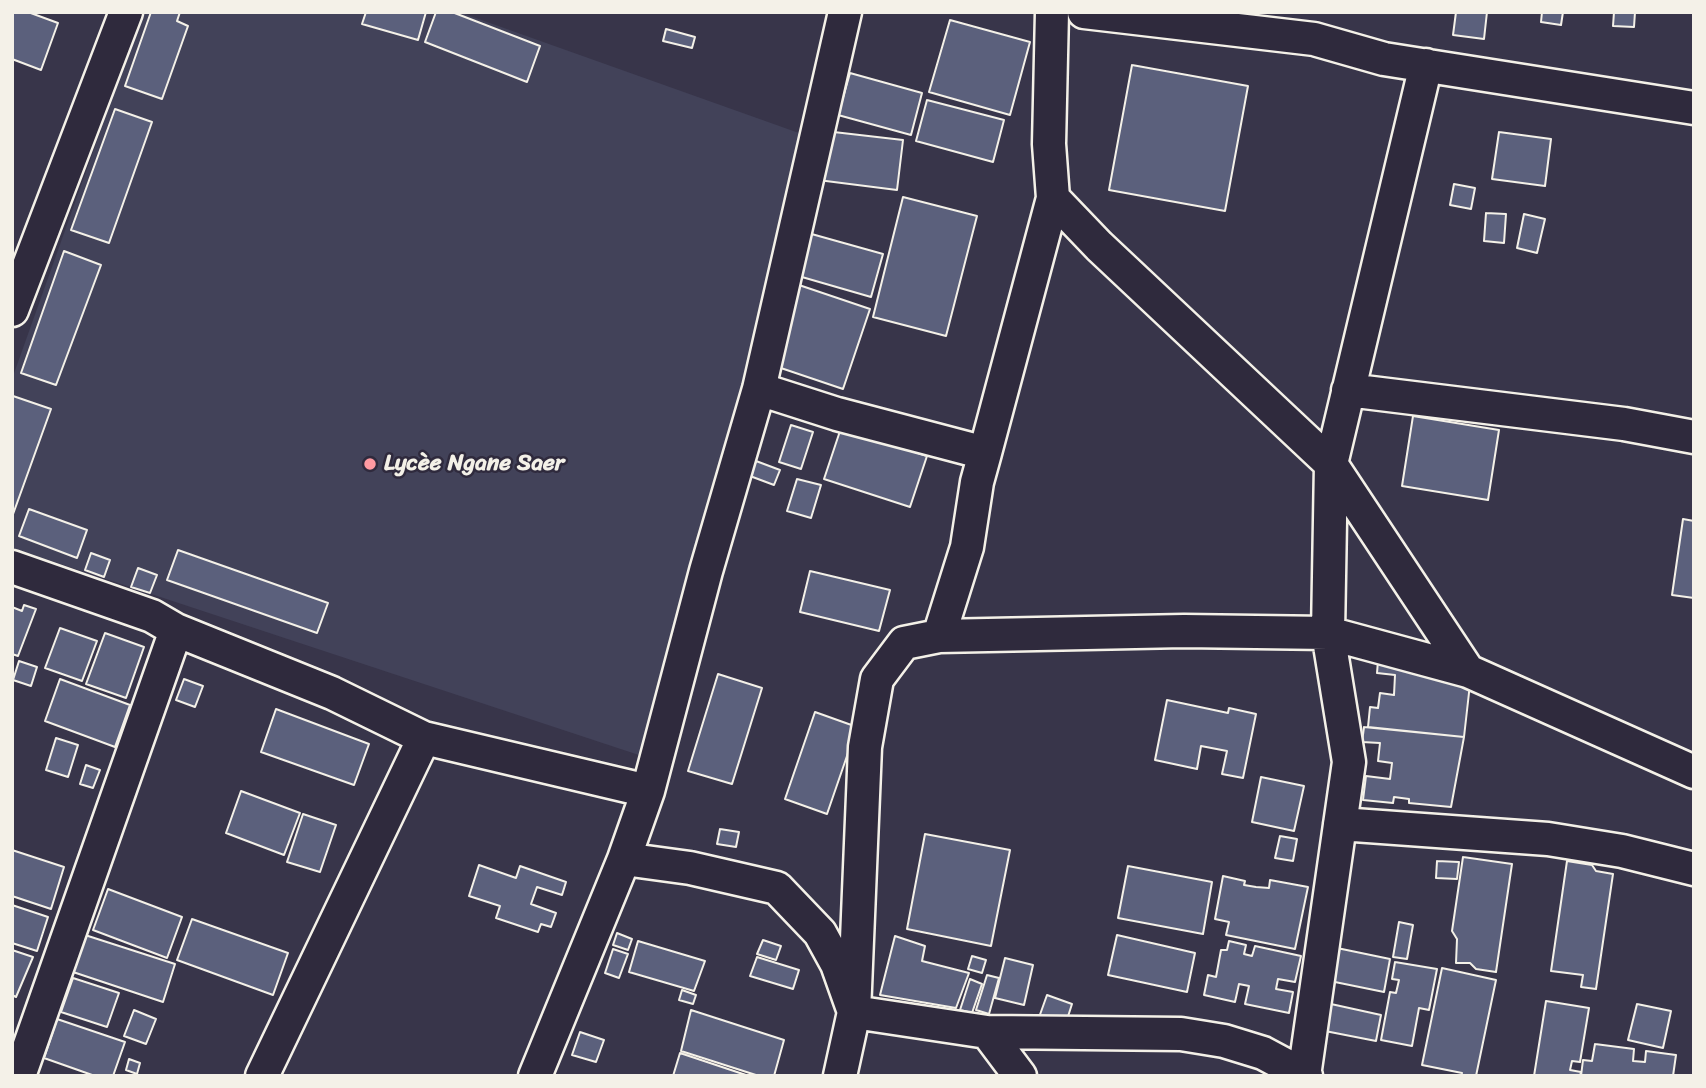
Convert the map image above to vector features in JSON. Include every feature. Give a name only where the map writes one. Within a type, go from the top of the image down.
[{"type":"street","points":[[12,310],[126,12]]},
{"type":"street","points":[[535,1076],[624,859],[648,791],[706,571],[759,388],[845,12]]},
{"type":"street","points":[[939,636],[967,547],[977,482],[1054,198],[1049,144],[1052,12]]},
{"type":"street","points":[[1091,13],[1314,39],[1384,59],[1694,108]]},
{"type":"street","points":[[854,1012],[987,1032],[1181,1034],[1224,1041],[1263,1053],[1304,1076],[1349,762],[1328,633],[1331,464],[1426,65]]},
{"type":"street","points":[[1054,198],[1099,246],[1331,464],[1468,671]]},
{"type":"street","points":[[759,388],[837,414],[985,453]]},
{"type":"street","points":[[1348,390],[1624,424],[1694,437]]},
{"type":"street","points":[[12,567],[152,616],[176,630],[332,693],[424,738],[648,791]]},
{"type":"street","points":[[19,1076],[176,630]]},
{"type":"street","points":[[839,1076],[854,1012],[865,747],[877,679],[904,643],[939,636],[1184,631],[1328,633],[1468,671],[1694,772]]},
{"type":"street","points":[[262,1076],[424,738]]},
{"type":"street","points":[[1340,824],[1548,839],[1622,851],[1694,869]]},
{"type":"street","points":[[624,859],[690,867],[777,888],[820,933],[837,964],[854,1012]]},
{"type":"street","points":[[987,1032],[1020,1076]]},
{"type":"shaded area","name":"Lycèe Ngane Saer","points":[[143,12],[459,12],[813,138],[651,759],[12,548],[12,379]]},
{"type":"building","points":[[12,12],[28,12],[58,23],[41,70],[12,59]]},
{"type":"building","points":[[151,12],[180,12],[177,21],[188,26],[162,99],[125,86]]},
{"type":"building","points":[[366,12],[426,12],[418,40],[362,24]]},
{"type":"building","points":[[436,12],[452,12],[540,46],[527,82],[425,42]]},
{"type":"building","points":[[1456,12],[1487,12],[1484,39],[1453,35]]},
{"type":"building","points":[[1542,12],[1563,12],[1561,25],[1541,22]]},
{"type":"building","points":[[1614,12],[1635,12],[1634,27],[1613,26]]},
{"type":"building","points":[[950,20],[1030,42],[1010,115],[929,92]]},
{"type":"building","points":[[666,29],[695,37],[692,48],[663,41]]},
{"type":"building","points":[[1132,65],[1248,86],[1225,211],[1109,190]]},
{"type":"building","points":[[850,73],[922,93],[911,135],[838,115]]},
{"type":"building","points":[[927,100],[1004,120],[993,162],[916,141]]},
{"type":"building","points":[[115,109],[152,122],[109,243],[71,230]]},
{"type":"building","points":[[825,131],[903,140],[897,190],[818,180]]},
{"type":"building","points":[[1499,132],[1551,139],[1545,186],[1492,179]]},
{"type":"building","points":[[1454,184],[1475,188],[1471,209],[1450,205]]},
{"type":"building","points":[[903,197],[977,216],[946,336],[873,317]]},
{"type":"building","points":[[1486,213],[1506,214],[1504,243],[1484,241]]},
{"type":"building","points":[[1524,214],[1545,219],[1537,253],[1517,248]]},
{"type":"building","points":[[808,233],[883,254],[871,297],[795,275]]},
{"type":"building","points":[[64,251],[101,265],[56,385],[21,373]]},
{"type":"building","points":[[796,284],[870,309],[843,389],[769,364]]},
{"type":"building","points":[[13,396],[51,409],[12,517],[12,398]]},
{"type":"building","points":[[1413,416],[1499,430],[1488,500],[1402,486]]},
{"type":"building","points":[[791,425],[813,432],[801,469],[779,462]]},
{"type":"building","points":[[841,428],[927,456],[910,507],[824,479]]},
{"type":"building","points":[[756,461],[780,470],[774,485],[750,476]]},
{"type":"building","points":[[797,479],[821,485],[811,518],[787,511]]},
{"type":"building","points":[[29,509],[87,530],[77,558],[19,536]]},
{"type":"building","points":[[1683,519],[1694,521],[1694,598],[1672,595]]},
{"type":"building","points":[[178,550],[328,603],[317,633],[167,580]]},
{"type":"building","points":[[91,553],[110,560],[104,577],[85,570]]},
{"type":"building","points":[[138,568],[157,575],[150,593],[131,587]]},
{"type":"building","points":[[810,571],[890,590],[879,631],[800,612]]},
{"type":"building","points":[[24,605],[36,609],[18,656],[12,654],[12,607],[22,611]]},
{"type":"building","points":[[60,628],[97,641],[82,681],[45,668]]},
{"type":"building","points":[[105,633],[144,647],[126,698],[86,684]]},
{"type":"building","points":[[19,661],[37,667],[31,686],[13,680]]},
{"type":"building","points":[[1378,661],[1471,675],[1464,737],[1368,727],[1370,707],[1378,708],[1380,693],[1394,695],[1395,675],[1377,673]]},
{"type":"building","points":[[718,674],[762,688],[732,784],[688,771]]},
{"type":"building","points":[[60,679],[130,705],[115,747],[45,721]]},
{"type":"building","points":[[184,679],[203,686],[195,707],[176,700]]},
{"type":"building","points":[[1167,700],[1228,713],[1229,708],[1256,714],[1243,778],[1222,774],[1227,751],[1201,746],[1197,769],[1155,760]]},
{"type":"building","points":[[276,709],[369,744],[354,785],[261,752]]},
{"type":"building","points":[[815,712],[857,727],[827,814],[785,799]]},
{"type":"building","points":[[1364,727],[1464,737],[1451,807],[1409,803],[1409,799],[1394,797],[1393,803],[1363,800],[1366,776],[1390,779],[1392,763],[1378,761],[1380,743],[1362,742]]},
{"type":"building","points":[[56,738],[78,745],[68,777],[46,770]]},
{"type":"building","points":[[86,765],[100,770],[93,788],[80,784]]},
{"type":"building","points":[[1261,777],[1304,786],[1294,831],[1252,822]]},
{"type":"building","points":[[241,791],[300,813],[284,855],[226,833]]},
{"type":"building","points":[[303,814],[336,825],[320,872],[287,862]]},
{"type":"building","points":[[720,829],[739,832],[736,847],[717,844]]},
{"type":"building","points":[[925,834],[1010,850],[991,946],[907,929]]},
{"type":"building","points":[[1280,836],[1297,839],[1293,861],[1275,858]]},
{"type":"building","points":[[12,850],[64,867],[51,909],[12,896]]},
{"type":"building","points":[[1463,857],[1512,864],[1496,972],[1476,969],[1470,963],[1456,963],[1457,939],[1452,931]]},
{"type":"building","points":[[1437,861],[1459,862],[1457,879],[1436,878]]},
{"type":"building","points":[[1567,861],[1592,865],[1596,871],[1613,874],[1596,989],[1581,987],[1583,975],[1551,971]]},
{"type":"building","points":[[479,865],[516,878],[520,866],[566,882],[562,895],[537,887],[531,904],[556,913],[551,927],[541,924],[538,932],[496,918],[500,906],[469,896]]},
{"type":"building","points":[[1128,866],[1212,882],[1203,934],[1118,918]]},
{"type":"building","points":[[1223,876],[1245,881],[1244,885],[1256,887],[1269,888],[1270,880],[1308,887],[1295,949],[1226,935],[1229,922],[1215,919]]},
{"type":"building","points":[[108,889],[182,917],[167,958],[93,930]]},
{"type":"building","points":[[12,905],[48,917],[37,951],[12,943]]},
{"type":"building","points":[[192,919],[288,953],[273,995],[177,960]]},
{"type":"building","points":[[1399,922],[1413,925],[1407,959],[1393,957]]},
{"type":"building","points":[[617,933],[632,939],[628,950],[613,945]]},
{"type":"building","points":[[85,935],[175,964],[163,1002],[73,972]]},
{"type":"building","points":[[1117,935],[1195,953],[1187,992],[1108,975]]},
{"type":"building","points":[[895,936],[925,946],[922,961],[969,973],[956,1008],[880,995]]},
{"type":"building","points":[[763,940],[781,946],[776,960],[757,954]]},
{"type":"building","points":[[638,941],[705,961],[694,991],[629,972]]},
{"type":"building","points":[[1229,941],[1246,945],[1244,954],[1252,956],[1255,946],[1301,956],[1295,982],[1278,979],[1276,989],[1293,992],[1289,1013],[1245,1004],[1249,986],[1239,984],[1235,1002],[1204,995],[1208,975],[1216,977],[1221,950],[1227,950]]},
{"type":"building","points":[[1337,948],[1390,959],[1384,992],[1330,981]]},
{"type":"building","points":[[613,949],[628,954],[619,978],[605,973]]},
{"type":"building","points":[[12,950],[33,957],[16,997],[12,995]]},
{"type":"building","points":[[972,956],[986,960],[982,973],[968,969]]},
{"type":"building","points":[[757,957],[799,970],[793,989],[750,976]]},
{"type":"building","points":[[1005,958],[1033,965],[1024,1005],[995,998]]},
{"type":"building","points":[[1395,962],[1437,969],[1429,1010],[1419,1008],[1412,1046],[1381,1040],[1390,992],[1396,993],[1399,980],[1392,979]]},
{"type":"building","points":[[1442,968],[1496,980],[1476,1076],[1461,1076],[1462,1073],[1422,1065]]},
{"type":"building","points":[[987,975],[999,978],[989,1014],[976,1010]]},
{"type":"building","points":[[73,978],[119,993],[107,1027],[61,1012]]},
{"type":"building","points":[[970,979],[982,984],[972,1013],[960,1010]]},
{"type":"building","points":[[682,990],[696,995],[693,1004],[679,1000]]},
{"type":"building","points":[[1047,995],[1072,1004],[1063,1032],[1037,1023]]},
{"type":"building","points":[[1546,1001],[1589,1008],[1580,1062],[1572,1061],[1570,1070],[1581,1072],[1580,1076],[1534,1076]]},
{"type":"building","points":[[1331,1004],[1381,1015],[1376,1041],[1325,1031]]},
{"type":"building","points":[[1637,1004],[1671,1011],[1663,1048],[1628,1040]]},
{"type":"building","points":[[134,1010],[156,1019],[146,1044],[124,1036]]},
{"type":"building","points":[[691,1010],[784,1040],[774,1076],[759,1076],[681,1051]]},
{"type":"building","points":[[57,1019],[125,1042],[113,1076],[95,1076],[44,1058]]},
{"type":"building","points":[[580,1032],[604,1040],[596,1062],[572,1055]]},
{"type":"building","points":[[1595,1044],[1634,1049],[1633,1061],[1645,1062],[1646,1051],[1676,1055],[1673,1076],[1581,1076],[1583,1060],[1592,1061]]},
{"type":"building","points":[[680,1053],[749,1076],[673,1076]]},
{"type":"building","points":[[129,1059],[140,1063],[137,1074],[126,1070]]},
{"type":"place","name":"Lycèe Ngane Saer","points":[[370,464]]}]
